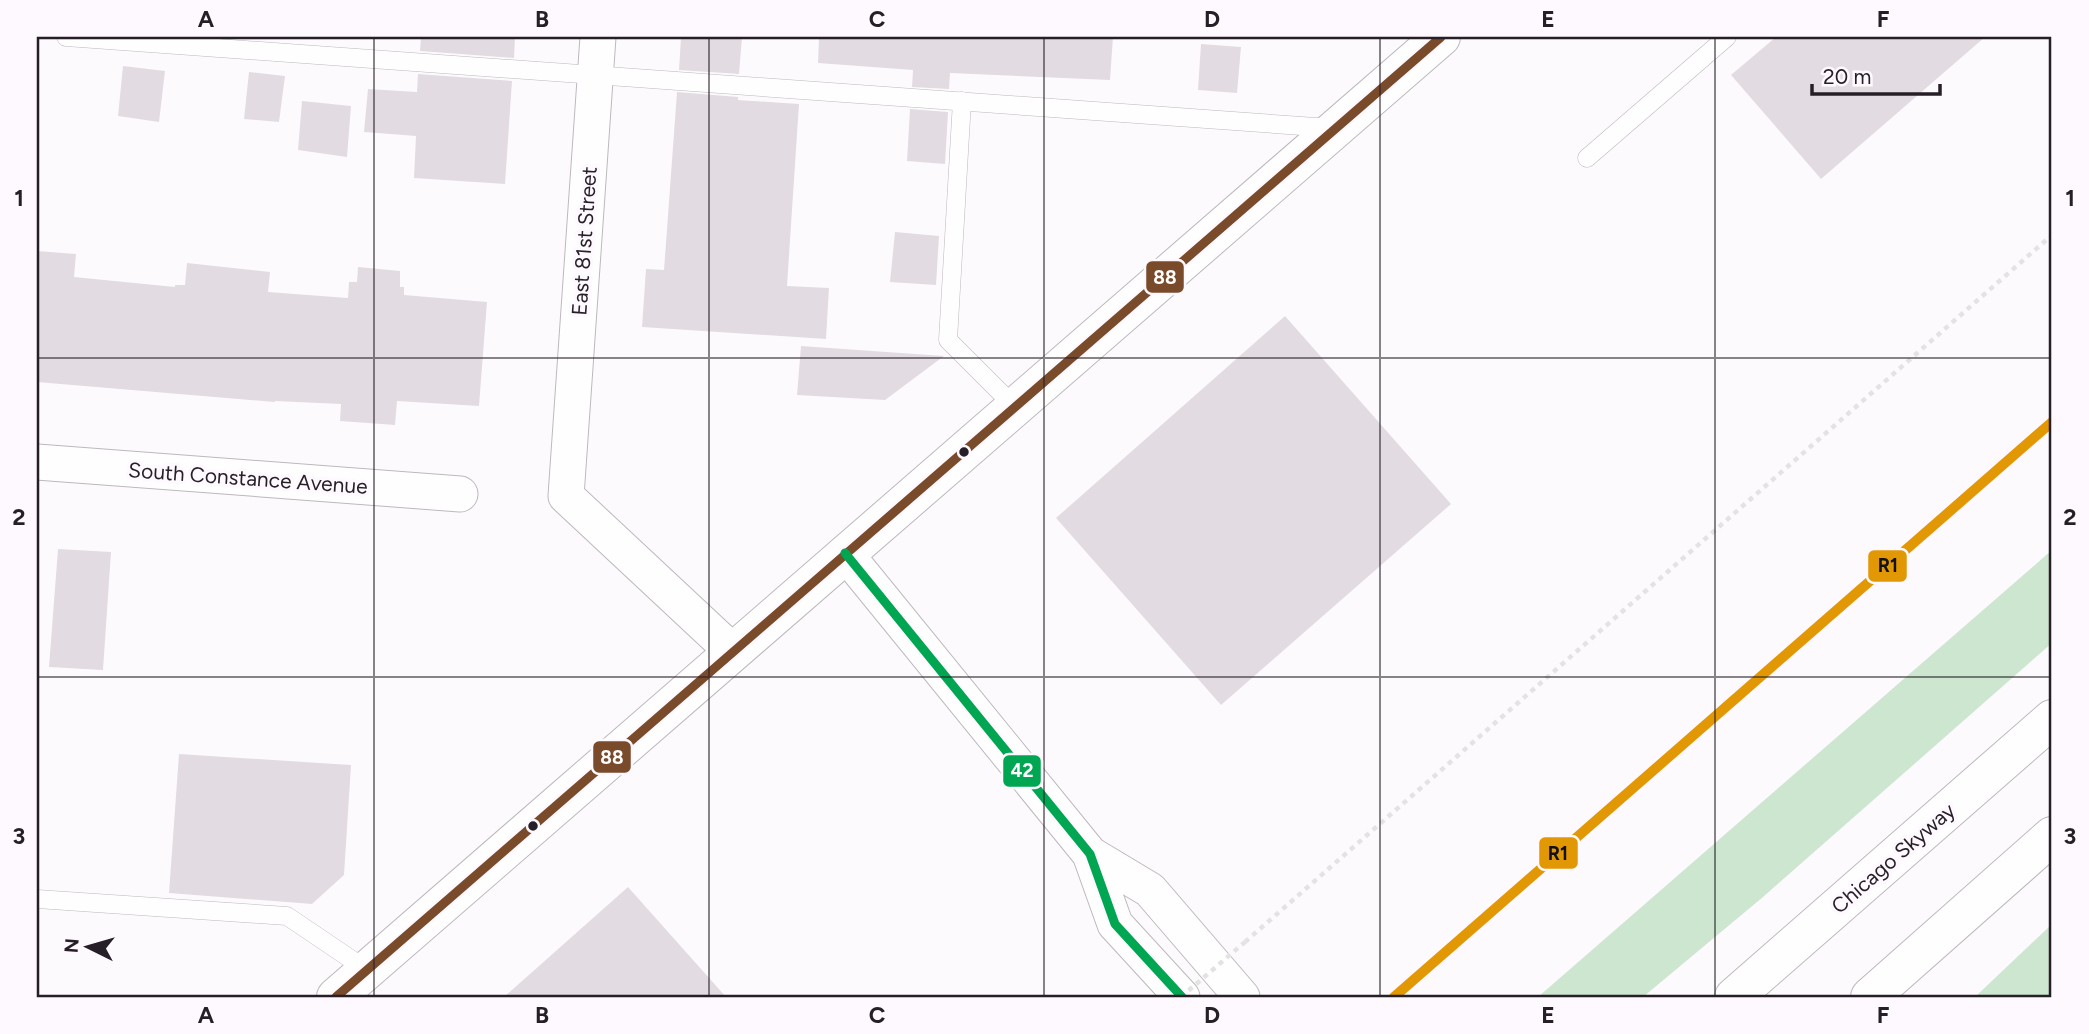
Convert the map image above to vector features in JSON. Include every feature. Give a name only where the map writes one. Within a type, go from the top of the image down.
[{"type":"main road","points":[[336,997],[1441,37]]},
{"type":"main road","name":"Chicago Skyway","points":[[1734,997],[2052,719]]},
{"type":"main road","points":[[1870,997],[2052,836]]},
{"type":"street","name":"East 81st Street","points":[[598,37],[566,496],[733,652]]},
{"type":"street","name":"South Constance Avenue","points":[[37,463],[460,494]]},
{"type":"street","points":[[845,553],[1090,854],[1115,924],[1181,997]]},
{"type":"street","points":[[1090,854],[1150,890],[1242,997]]},
{"type":"lane","points":[[66,37],[1337,129]]},
{"type":"lane","points":[[1587,158],[1727,37]]},
{"type":"lane","points":[[962,101],[948,340],[1014,406]]},
{"type":"lane","points":[[37,899],[288,916],[367,970]]},
{"type":"path","points":[[1181,997],[2052,234]]},
{"type":"green space","points":[[2052,550],[2052,643],[1763,897],[1643,997],[1538,997]]},
{"type":"green space","points":[[2052,924],[2052,997],[1975,997]]},
{"type":"building","points":[[421,37],[515,37],[514,58],[420,51]]},
{"type":"building","points":[[681,37],[742,37],[739,74],[679,70]]},
{"type":"building","points":[[819,37],[1113,37],[1110,80],[950,73],[949,89],[912,87],[913,70],[818,63]]},
{"type":"building","points":[[1776,37],[1985,37],[1821,179],[1731,75]]},
{"type":"building","points":[[1201,44],[1241,47],[1237,93],[1198,90]]},
{"type":"building","points":[[123,66],[165,71],[159,122],[118,116]]},
{"type":"building","points":[[249,72],[285,76],[279,122],[244,119]]},
{"type":"building","points":[[418,74],[512,81],[505,184],[414,178],[416,136],[364,132],[368,89],[417,92]]},
{"type":"building","points":[[677,92],[799,104],[787,286],[829,288],[826,339],[642,327],[646,269],[664,270]]},
{"type":"building","points":[[302,101],[351,106],[347,157],[298,150]]},
{"type":"building","points":[[910,109],[948,112],[945,164],[907,161]]},
{"type":"building","points":[[895,232],[939,236],[936,285],[890,282]]},
{"type":"building","points":[[37,251],[76,254],[74,277],[175,287],[185,285],[187,263],[270,272],[268,292],[348,298],[349,282],[357,282],[358,267],[400,271],[400,287],[404,287],[404,295],[487,302],[479,406],[397,401],[395,425],[340,421],[341,404],[275,402],[37,382]]},
{"type":"building","points":[[1285,316],[1451,504],[1221,705],[1056,518]]},
{"type":"building","points":[[801,346],[944,356],[885,400],[797,395]]},
{"type":"building","points":[[58,549],[111,552],[103,670],[49,667]]},
{"type":"building","points":[[179,754],[351,765],[344,875],[312,904],[169,893]]},
{"type":"building","points":[[628,887],[726,997],[504,997]]},
{"type":"transit line","name":"88","points":[[336,997],[1441,37]]},
{"type":"transit line","name":"R1","points":[[1394,997],[2052,422]]},
{"type":"transit line","name":"42","points":[[845,553],[1090,854],[1115,924],[1182,997]]}]
